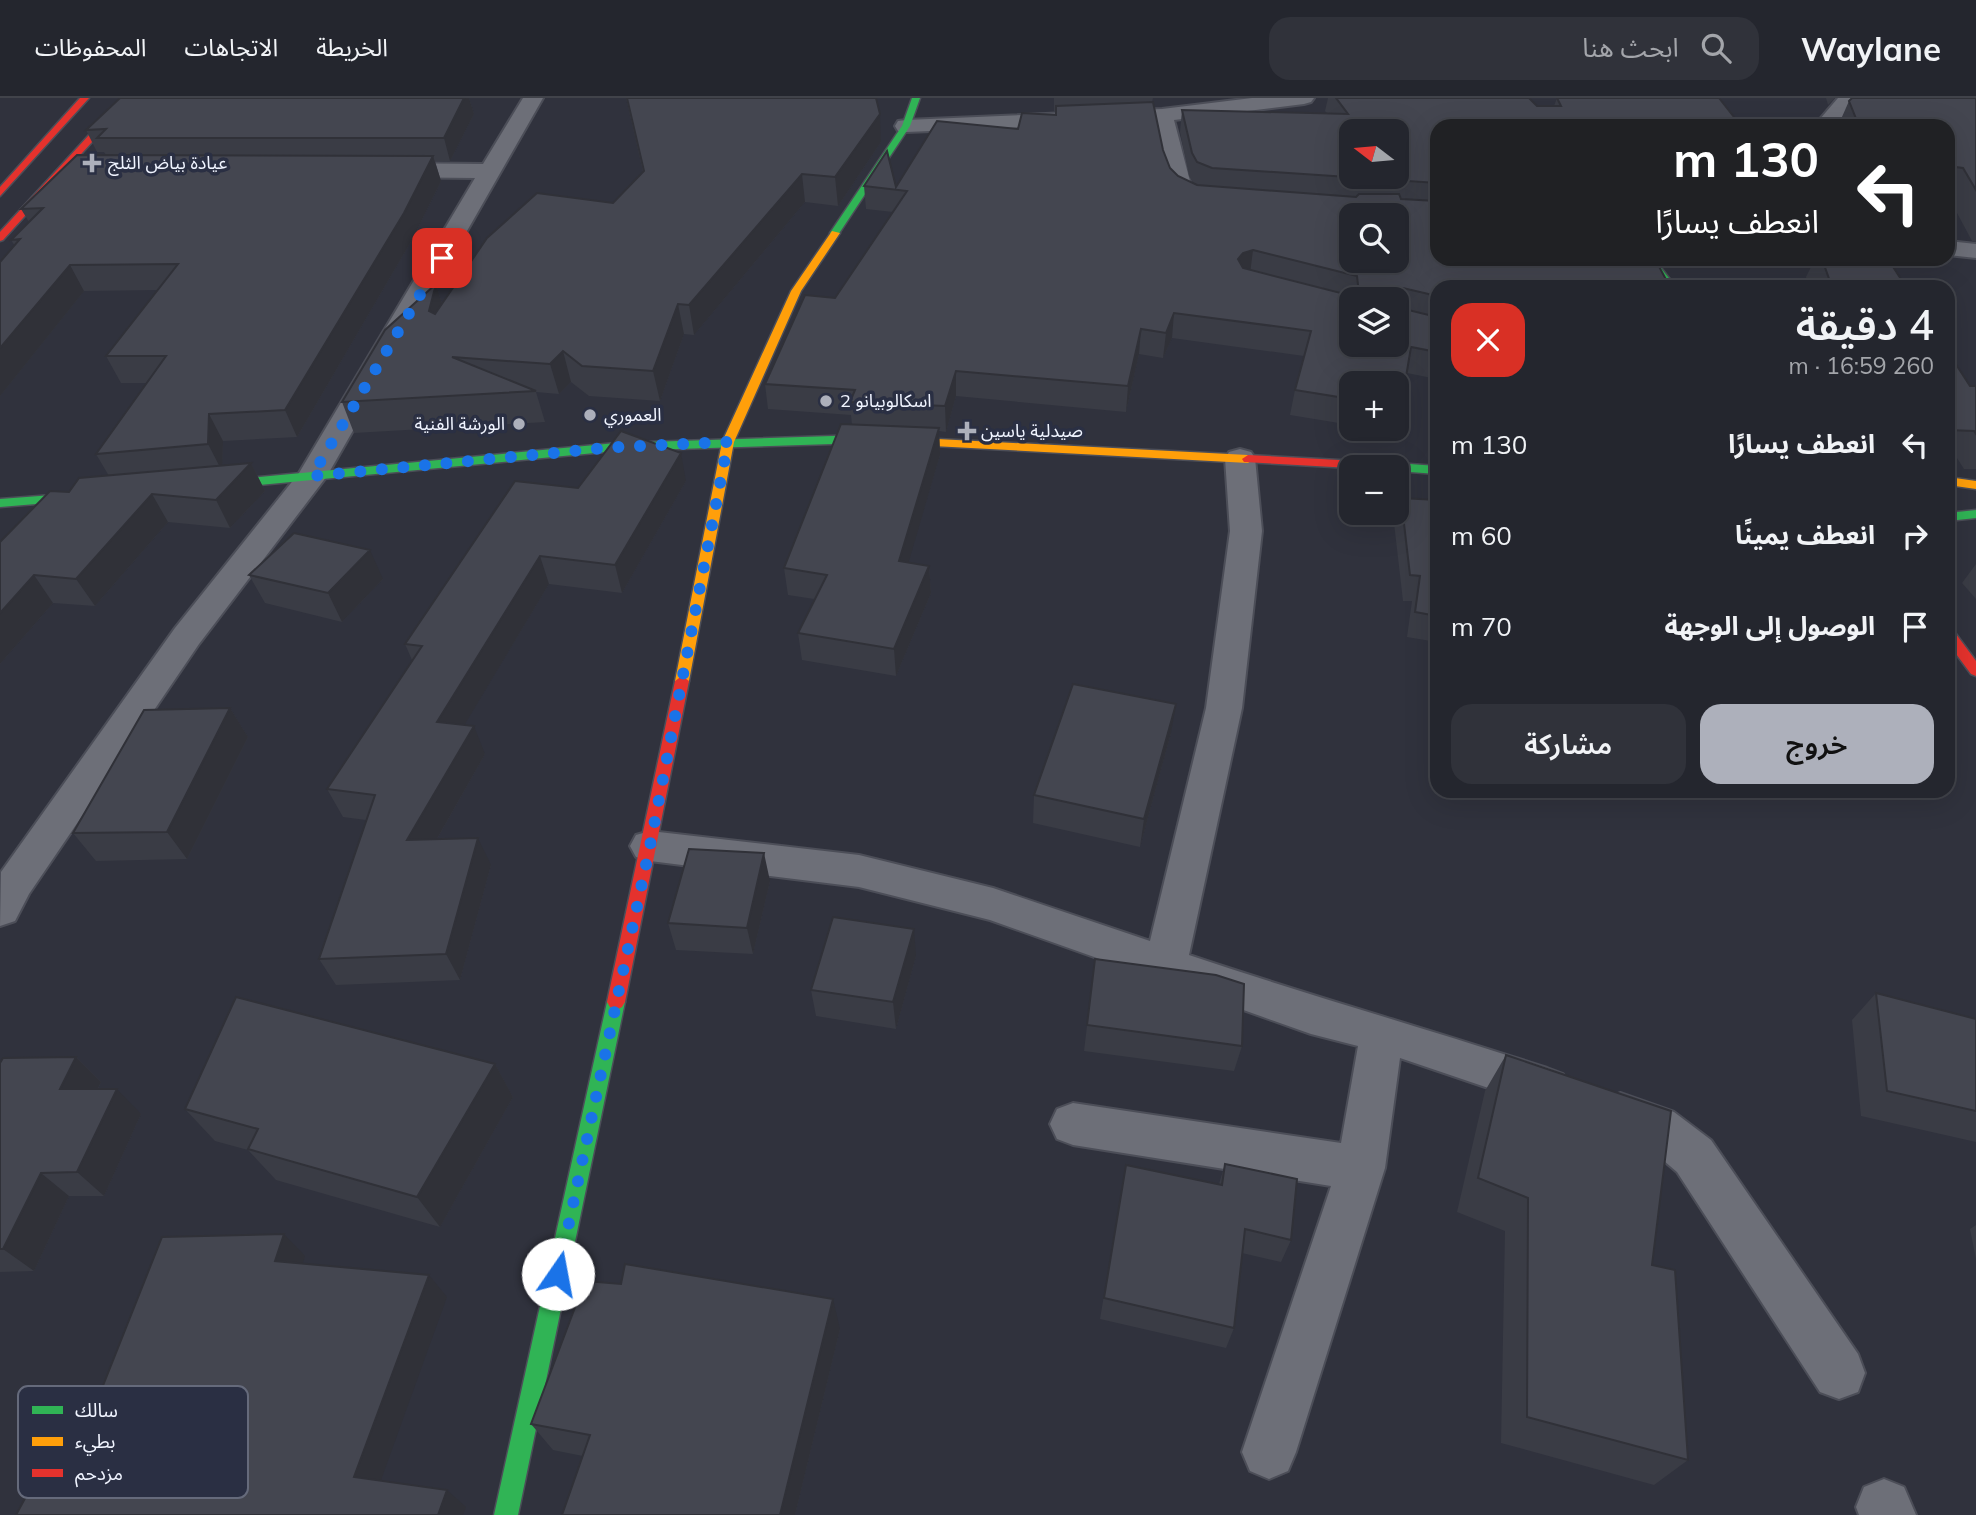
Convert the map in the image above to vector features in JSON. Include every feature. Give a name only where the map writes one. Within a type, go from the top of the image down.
[{"type":"street","points":[[0,193],[85,98]]},
{"type":"street","points":[[0,238],[128,98]]},
{"type":"street","points":[[5,891],[187,636],[312,476],[533,98]]},
{"type":"street","points":[[506,1515],[650,846],[728,442],[796,291],[906,126],[916,98]]},
{"type":"street","points":[[906,126],[1162,115],[1193,104],[1304,98]]},
{"type":"street","points":[[1831,119],[1849,98]]},
{"type":"street","points":[[1162,115],[1176,177],[1183,191],[1203,201],[1239,204]]},
{"type":"street","points":[[64,170],[90,169]]},
{"type":"street","points":[[357,170],[491,171]]},
{"type":"street","points":[[1955,249],[1976,251]]},
{"type":"street","points":[[1654,266],[1666,280]]},
{"type":"street","points":[[190,488],[616,447],[864,439],[1339,464]]},
{"type":"street","points":[[1166,963],[1224,708],[1246,531],[1240,458]]},
{"type":"street","points":[[1409,468],[1430,470]]},
{"type":"street","points":[[1955,482],[1976,485]]},
{"type":"street","points":[[0,503],[108,495]]},
{"type":"street","points":[[1955,516],[1976,514]]},
{"type":"street","points":[[1955,642],[1976,671]]},
{"type":"street","points":[[650,846],[859,871],[993,904],[1311,1015],[1382,1033],[1658,1127],[1694,1156],[1839,1373]]},
{"type":"street","points":[[1269,1451],[1361,1168],[1382,1033]]},
{"type":"street","points":[[1073,1124],[1361,1168]]},
{"type":"building","points":[[120,98],[464,98],[444,138],[97,138],[106,129],[86,130]]},
{"type":"building","points":[[627,98],[876,98],[880,114],[835,177],[802,174],[689,305],[678,304],[653,371],[582,366],[563,351],[550,364],[452,357],[536,391],[342,402],[385,330],[436,284],[429,311],[435,314],[487,238],[537,193],[613,203],[644,171]]},
{"type":"building","points":[[1336,98],[1529,98],[1537,106],[1561,106],[1557,98],[1719,98],[1736,119],[1430,119],[1430,183],[1409,181],[1409,119],[1339,119],[1339,176],[1212,168],[1197,162],[1192,153],[1182,110],[1348,114]]},
{"type":"building","points":[[1852,98],[1976,98],[1976,190],[1963,168],[1955,167],[1955,119],[1856,119],[1849,101]]},
{"type":"building","points":[[1153,102],[1163,150],[1170,168],[1178,176],[1197,185],[1356,197],[1359,194],[1399,194],[1401,199],[1430,201],[1430,266],[1659,266],[1666,280],[1430,280],[1430,294],[1409,289],[1409,287],[1358,287],[1357,276],[1345,273],[1409,273],[1409,203],[1339,203],[1339,272],[1253,250],[1243,253],[1238,259],[1243,268],[1339,293],[1339,357],[1409,357],[1409,310],[1430,315],[1430,351],[1411,347],[1407,371],[1339,371],[1339,397],[1295,390],[1311,331],[1174,313],[1166,333],[1141,329],[1128,386],[956,371],[945,406],[850,402],[855,390],[765,384],[805,295],[835,298],[907,191],[864,186],[887,151],[896,187],[937,121],[1018,129],[1022,113],[1056,115],[1056,106]]},
{"type":"building","points":[[77,155],[433,156],[404,213],[285,410],[209,414],[208,444],[96,454],[166,356],[106,356],[178,264],[70,265],[0,348],[0,262],[20,239],[11,240],[43,208],[21,209]]},
{"type":"building","points":[[1824,266],[1892,266],[1902,280],[1830,280]]},
{"type":"building","points":[[1955,363],[1970,386],[1976,386],[1976,434],[1974,431],[1955,430]]},
{"type":"building","points":[[841,424],[939,428],[899,561],[929,566],[894,649],[798,633],[827,575],[784,568]]},
{"type":"building","points":[[621,431],[681,453],[615,565],[540,556],[437,722],[474,726],[407,840],[478,838],[446,954],[319,959],[375,795],[327,789],[422,646],[405,644],[515,481],[578,488]]},
{"type":"building","points":[[251,463],[216,500],[152,494],[76,579],[34,575],[0,613],[0,542],[50,491],[69,492],[79,478]]},
{"type":"building","points":[[1409,498],[1430,500],[1430,615],[1415,612],[1420,576],[1410,575],[1404,525],[1409,525]]},
{"type":"building","points":[[294,533],[370,550],[328,593],[249,575]]},
{"type":"building","points":[[1073,684],[1176,704],[1144,819],[1034,795]]},
{"type":"building","points":[[230,708],[167,832],[73,833],[144,710]]},
{"type":"building","points":[[689,849],[764,853],[747,928],[668,923]]},
{"type":"building","points":[[833,917],[914,929],[893,1002],[811,990]]},
{"type":"building","points":[[1095,959],[1216,975],[1244,984],[1242,1046],[1087,1025]]},
{"type":"building","points":[[1876,993],[1976,1019],[1976,1111],[1887,1091]]},
{"type":"building","points":[[236,997],[495,1064],[417,1197],[248,1149],[258,1129],[185,1109]]},
{"type":"building","points":[[1506,1055],[1671,1111],[1652,1265],[1675,1270],[1688,1460],[1527,1417],[1528,1198],[1478,1178]]},
{"type":"building","points":[[76,1057],[60,1089],[117,1089],[77,1172],[41,1173],[3,1249],[0,1249],[0,1063],[3,1058]]},
{"type":"building","points":[[1225,1164],[1297,1179],[1291,1240],[1245,1229],[1234,1328],[1104,1298],[1126,1165],[1222,1185]]},
{"type":"building","points":[[284,1234],[275,1261],[429,1275],[354,1477],[447,1490],[438,1515],[16,1515],[25,1498],[248,1498],[248,1386],[103,1386],[162,1237]]},
{"type":"building","points":[[625,1264],[833,1299],[780,1515],[562,1515],[590,1435],[531,1424],[585,1281],[621,1284]]},
{"type":"traffic: fast","points":[[835,233],[906,126],[916,98]]},
{"type":"traffic: fast","points":[[1654,266],[1666,280]]},
{"type":"traffic: fast","points":[[208,486],[616,447],[864,439],[899,441]]},
{"type":"traffic: fast","points":[[1409,468],[1430,469]]},
{"type":"traffic: fast","points":[[0,503],[92,496]]},
{"type":"traffic: fast","points":[[1955,516],[1976,514]]},
{"type":"traffic: fast","points":[[506,1515],[616,1002]]},
{"type":"traffic: slow","points":[[682,681],[728,442],[796,291],[835,233]]},
{"type":"traffic: slow","points":[[899,441],[1248,459]]},
{"type":"traffic: slow","points":[[1955,482],[1976,485]]},
{"type":"traffic: jam","points":[[0,193],[85,98]]},
{"type":"traffic: jam","points":[[0,238],[128,98]]},
{"type":"traffic: jam","points":[[1248,459],[1339,464]]},
{"type":"traffic: jam","points":[[1955,642],[1976,671]]},
{"type":"traffic: jam","points":[[616,1002],[682,681]]},
{"type":"place","name":"عيادة بياض الثلج","points":[[92,163]]},
{"type":"place","name":"اسكالوبيانو 2","points":[[826,401]]},
{"type":"place","name":"العموري","points":[[590,415]]},
{"type":"place","name":"الورشة الفنية","points":[[519,424]]},
{"type":"place","name":"صيدلية ياسين","points":[[967,431]]},
{"type":"route","points":[[442,258],[312,476],[616,447],[728,442],[650,846],[558,1274]]}]
